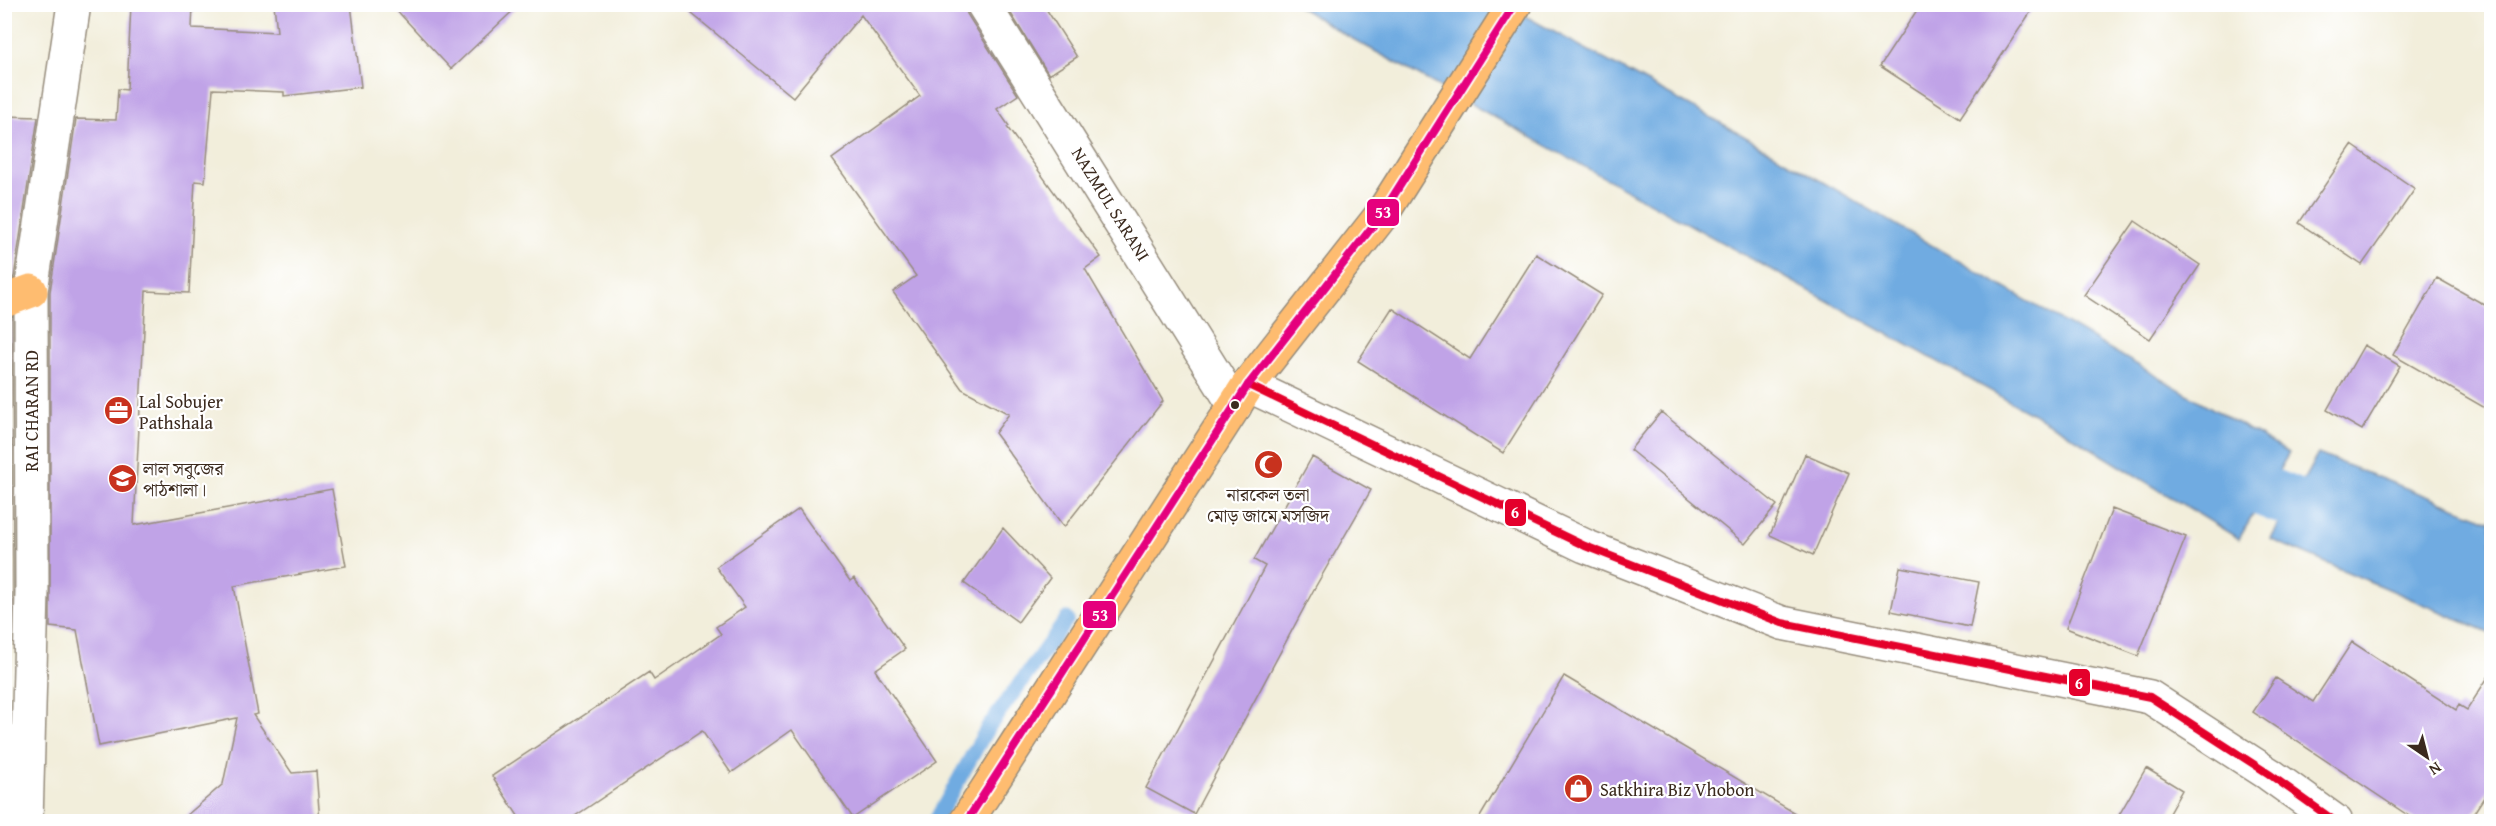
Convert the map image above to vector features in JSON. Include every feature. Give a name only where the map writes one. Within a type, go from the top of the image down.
[{"type":"highway","points":[[966,822],[1242,395],[1380,216],[1515,4]]},
{"type":"street","name":"RAI CHARAN RD","points":[[26,822],[32,593],[18,296],[74,4]]},
{"type":"street","name":"NAZMUL SARANI","points":[[983,4],[1242,395]]},
{"type":"street","points":[[1242,395],[1585,546],[1782,623],[2150,697],[2269,774],[2336,822]]},
{"type":"water","points":[[1296,5],[1505,5],[1730,128],[2289,453],[2239,539],[2060,429],[1342,33]]},
{"type":"water","points":[[2318,454],[2491,521],[2491,633],[2270,539]]},
{"type":"building","points":[[131,4],[193,4],[192,28],[277,32],[274,4],[351,4],[361,87],[284,96],[284,92],[213,89],[205,182],[195,181],[189,293],[146,291],[134,525],[332,489],[346,566],[234,586],[258,714],[253,715],[292,773],[316,771],[320,822],[179,822],[223,784],[237,718],[99,746],[77,630],[50,627],[50,292],[76,119],[116,120],[118,89],[127,90]]},
{"type":"building","points":[[391,4],[520,4],[451,69]]},
{"type":"building","points":[[680,4],[964,4],[967,14],[1018,95],[997,109],[1009,126],[1007,127],[1101,257],[1085,269],[1163,401],[1064,527],[995,433],[1009,414],[962,389],[893,292],[916,276],[832,159],[920,96],[861,15],[793,97]]},
{"type":"building","points":[[1005,4],[1043,4],[1077,57],[1049,75]]},
{"type":"building","points":[[1921,4],[2036,4],[1960,118],[1880,66]]},
{"type":"building","points":[[4,116],[38,117],[14,277],[4,281]]},
{"type":"building","points":[[2352,145],[2415,189],[2362,265],[2299,223]]},
{"type":"building","points":[[2135,221],[2200,265],[2150,339],[2084,295]]},
{"type":"building","points":[[1536,254],[1602,295],[1503,453],[1358,361],[1392,308],[1470,359]]},
{"type":"building","points":[[2437,278],[2492,309],[2492,412],[2393,355]]},
{"type":"building","points":[[12,318],[13,593],[12,622],[4,622],[4,319]]},
{"type":"building","points":[[2364,345],[2400,366],[2362,430],[2327,410]]},
{"type":"building","points":[[1661,412],[1777,505],[1745,544],[1630,450]]},
{"type":"building","points":[[1805,454],[1849,473],[1813,555],[1770,535]]},
{"type":"building","points":[[1312,457],[1371,490],[1313,591],[1194,814],[1146,788],[1265,566],[1254,560]]},
{"type":"building","points":[[799,509],[850,581],[854,578],[905,649],[875,670],[937,761],[853,818],[792,730],[731,773],[702,731],[566,822],[522,822],[492,776],[649,672],[654,680],[721,634],[716,627],[745,607],[716,567]]},
{"type":"building","points":[[2112,509],[2186,537],[2138,656],[2066,628]]},
{"type":"building","points":[[1003,528],[1050,578],[1018,622],[964,583]]},
{"type":"building","points":[[1900,567],[1979,582],[1970,627],[1891,611]]},
{"type":"building","points":[[2352,642],[2456,710],[2459,705],[2467,710],[2492,671],[2492,785],[2468,822],[2418,822],[2253,712],[2276,678],[2313,702]]},
{"type":"building","points":[[1564,676],[1810,822],[1477,822]]},
{"type":"building","points":[[2146,768],[2182,790],[2164,822],[2115,822]]},
{"type":"waterway","points":[[2204,461],[2247,485],[2357,528]]},
{"type":"waterway","points":[[935,822],[987,729],[1067,619]]},
{"type":"transit line","name":"53","points":[[966,822],[1248,385],[1380,217],[1515,4]]},
{"type":"transit line","name":"6","points":[[1248,385],[1585,546],[1782,623],[2150,697],[2269,774],[2336,822]]},
{"type":"place","name":"Lal Sobujer Pathshala","points":[[118,411]]},
{"type":"place","name":"নারকেল তলা মোড় জামে মসজিদ","points":[[1268,465]]},
{"type":"place","name":"লাল সবুজের পাঠশালা।","points":[[122,478]]},
{"type":"place","name":"Satkhira Biz Vhobon","points":[[1579,789]]}]
